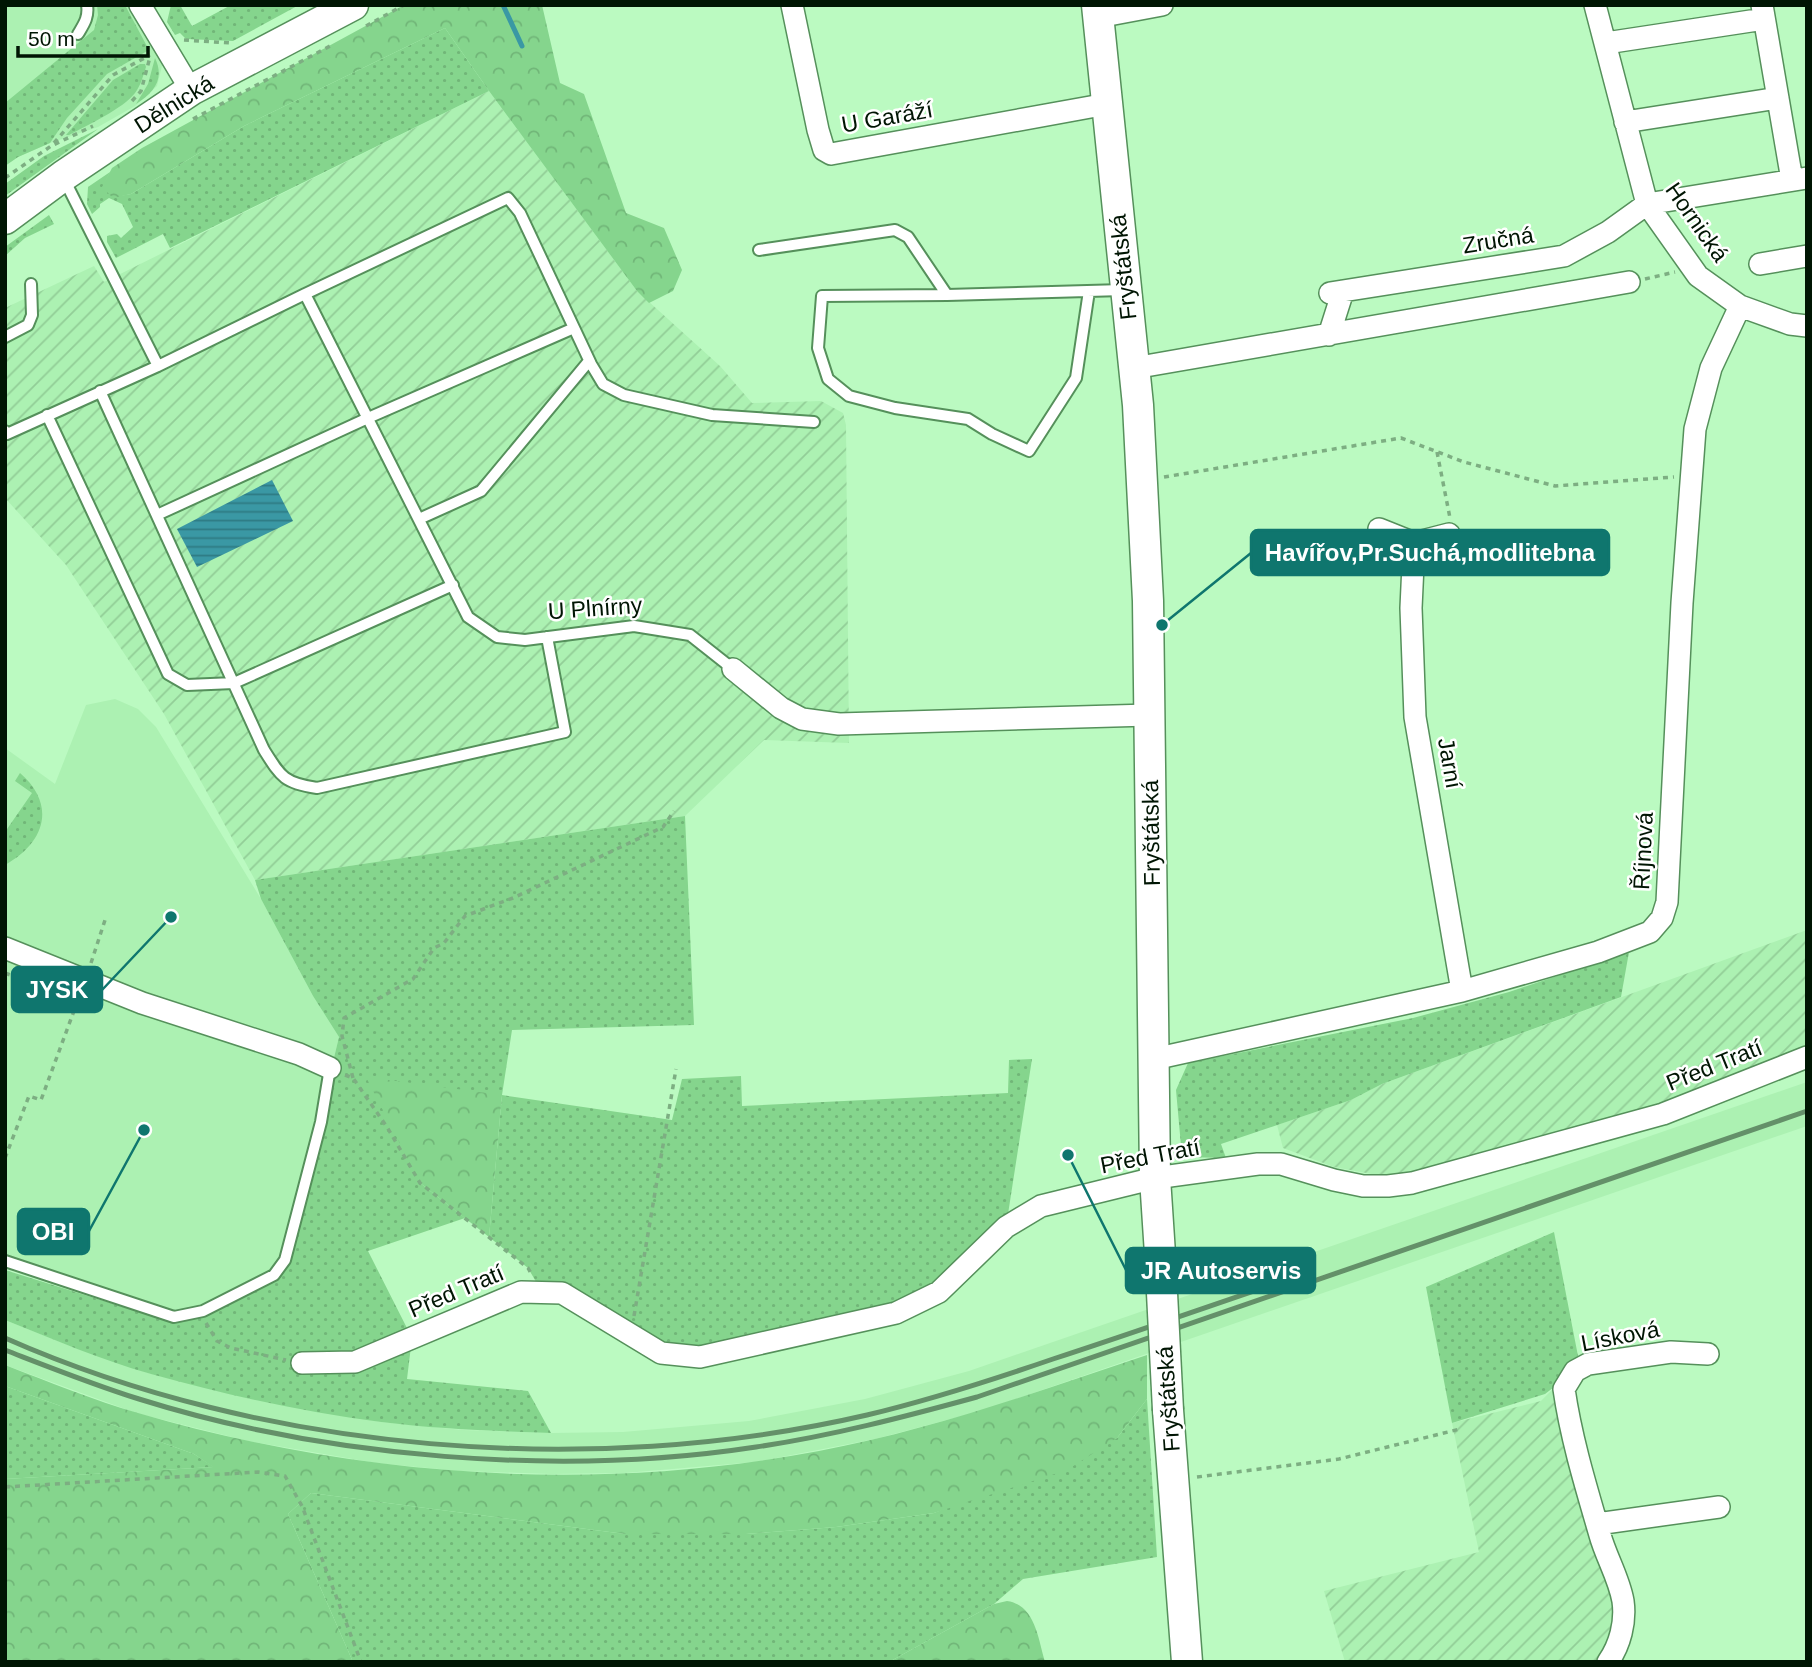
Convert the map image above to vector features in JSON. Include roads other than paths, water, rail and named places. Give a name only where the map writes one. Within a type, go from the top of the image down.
[{"type":"street","points":[[140,5],[158,50],[191,90]]},
{"type":"street","name":"U Garáží","points":[[792,5],[818,130],[824,150],[831,154],[1107,104]]},
{"type":"street","points":[[1098,11],[1162,5]]},
{"type":"street","name":"Hornická","points":[[1595,5],[1647,204],[1698,276],[1740,306],[1790,324],[1807,326]]},
{"type":"street","name":"Fryštátská","points":[[1098,11],[1134,368],[1142,481],[1148,601],[1155,1178],[1186,1662]]},
{"type":"street","points":[[1606,43],[1763,12],[1778,98],[1800,179],[1647,204]]},
{"type":"street","name":"Dělnická","points":[[5,219],[63,176],[191,90],[359,16]]},
{"type":"street","points":[[1625,122],[1778,98]]},
{"type":"street","name":"Zručná","points":[[1329,335],[1337,292],[1563,256],[1608,232],[1647,204]]},
{"type":"street","points":[[1760,264],[1807,256]]},
{"type":"street","points":[[1134,368],[1629,282]]},
{"type":"street","name":"Říjnová","points":[[1154,1059],[1462,990],[1598,951],[1650,932],[1662,918],[1667,902],[1682,603],[1695,429],[1711,368],[1740,306]]},
{"type":"street","points":[[1379,529],[1414,543],[1449,534]]},
{"type":"street","name":"Jarní","points":[[1414,543],[1411,608],[1415,717],[1462,990]]},
{"type":"street","name":"U Plnírny","points":[[733,669],[781,708],[802,719],[839,724],[1149,715]]},
{"type":"street","points":[[5,948],[131,999],[299,1054],[330,1068]]},
{"type":"street","name":"Před Tratí","points":[[302,1363],[355,1362],[521,1292],[562,1293],[661,1353],[700,1357],[896,1313],[939,1292],[1006,1227],[1041,1206],[1155,1178],[1258,1164],[1281,1164],[1363,1186],[1412,1183],[1663,1114],[1807,1057]]},
{"type":"street","name":"Lísková","points":[[1608,1662],[1618,1646],[1623,1624],[1623,1601],[1597,1524],[1564,1389],[1575,1371],[1588,1364],[1671,1352],[1708,1354]]},
{"type":"street","points":[[1597,1524],[1719,1507]]},
{"type":"lane","points":[[78,34],[86,21],[87,5]]},
{"type":"lane","points":[[63,176],[158,366]]},
{"type":"lane","points":[[5,431],[7,434],[158,366],[508,198],[520,213],[589,361],[603,384],[624,395],[712,415],[814,422]]},
{"type":"lane","points":[[759,250],[895,230],[908,237],[947,295]]},
{"type":"lane","points":[[5,337],[28,325],[32,315],[31,284]]},
{"type":"lane","points":[[1089,291],[1076,378],[1029,451],[992,434],[968,419],[895,408],[849,396],[828,379],[818,348],[822,296],[1126,290]]},
{"type":"lane","name":"U Plnírny","points":[[305,294],[468,617],[497,637],[525,640],[634,626],[690,635],[733,669]]},
{"type":"lane","points":[[157,515],[368,418],[574,328]]},
{"type":"lane","points":[[419,519],[481,491],[589,361]]},
{"type":"lane","points":[[100,391],[264,750],[279,774],[297,785],[317,788],[565,732],[547,637]]},
{"type":"lane","points":[[47,415],[168,674],[187,685],[234,683],[453,585]]},
{"type":"lane","points":[[5,1261],[174,1317],[203,1311],[274,1275],[285,1260],[321,1122],[330,1068]]},
{"type":"water","points":[[272,480],[293,521],[197,567],[177,529]]},
{"type":"waterway","points":[[503,5],[522,46]]},
{"type":"railway","points":[[5,1350],[122,1394],[211,1419],[287,1436],[365,1448],[524,1461],[681,1456],[756,1447],[867,1425],[977,1397],[1807,1111]]},
{"type":"railway","points":[[5,1338],[105,1377],[211,1408],[319,1430],[430,1444],[542,1449],[652,1446],[761,1435],[891,1409],[1007,1374],[1301,1275]]},
{"type":"place","name":"Havířov,Pr.Suchá,modlitebna","points":[[1162,625]]},
{"type":"place","name":"JYSK","points":[[171,917]]},
{"type":"place","name":"OBI","points":[[144,1130]]},
{"type":"place","name":"JR Autoservis","points":[[1068,1155]]}]
